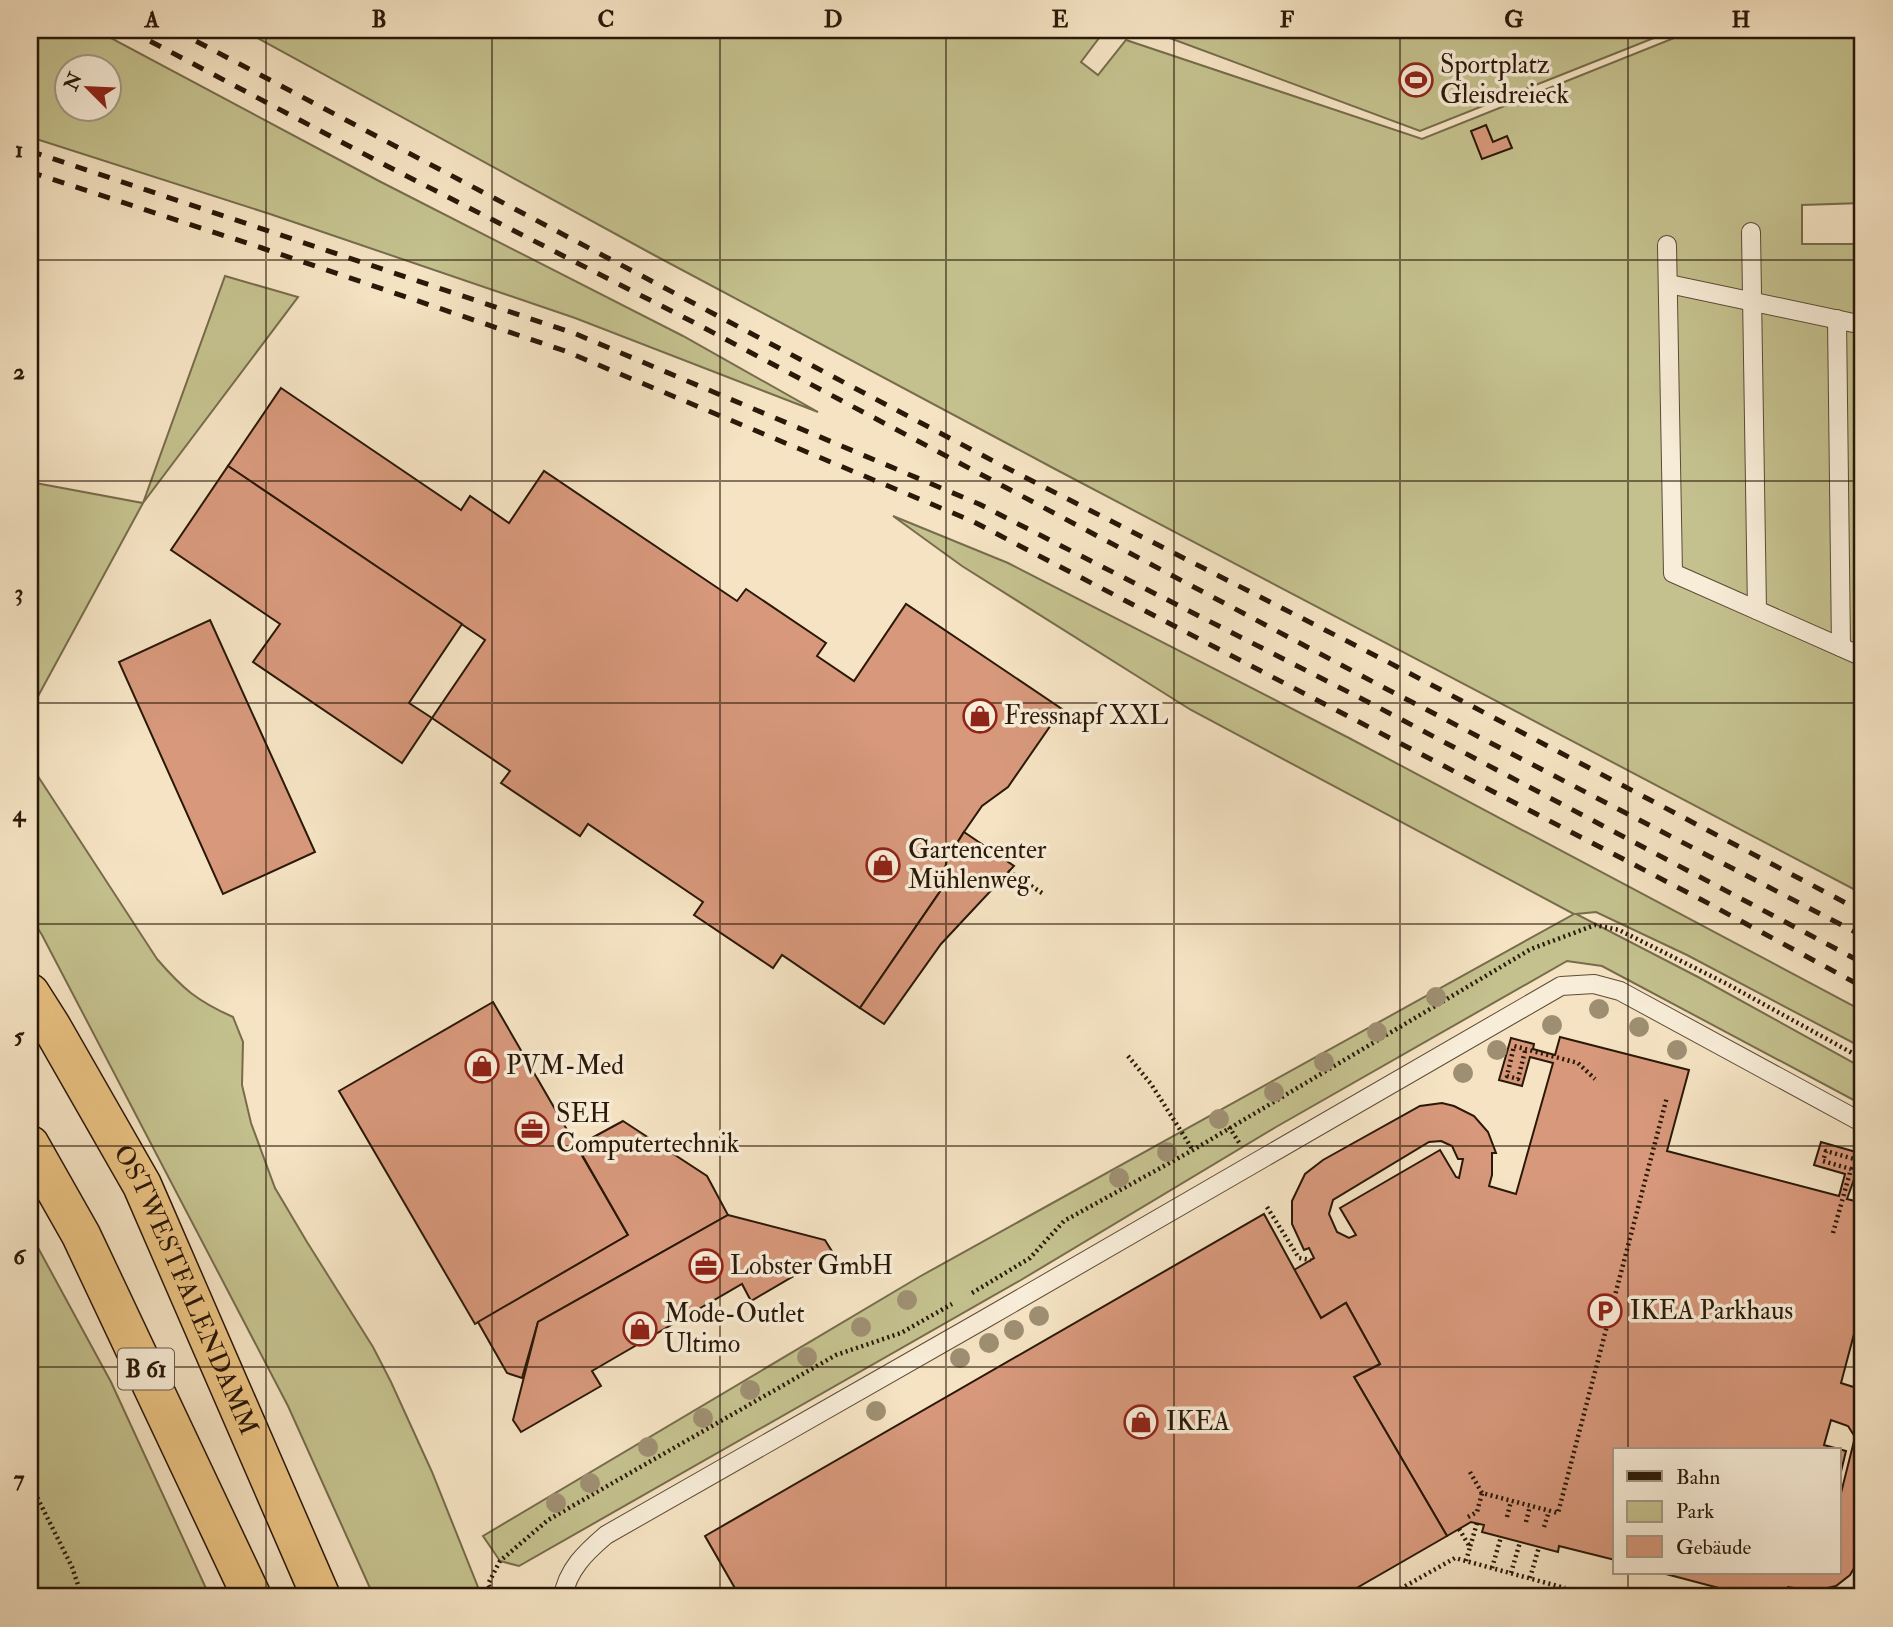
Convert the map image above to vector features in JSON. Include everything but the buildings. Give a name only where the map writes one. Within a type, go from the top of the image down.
[{"type":"highway","name":"OSTWESTFALENDAMM","points":[[30,993],[142,1185],[321,1597]]},
{"type":"highway","name":"B 61","points":[[30,1145],[81,1235],[252,1597]]},
{"type":"lane","points":[[1751,232],[1757,610]]},
{"type":"lane","points":[[1667,245],[1673,573],[1863,657]]},
{"type":"lane","points":[[1669,284],[1863,325]]},
{"type":"lane","points":[[1837,319],[1841,647]]},
{"type":"lane","points":[[563,1597],[571,1571],[587,1551],[606,1535],[1561,986],[1594,984],[1620,990],[1863,1124]]},
{"type":"path","points":[[1007,872],[1042,893]]},
{"type":"path","points":[[1525,1051],[1518,1079],[1507,1076],[1514,1046],[1578,1063],[1595,1079]]},
{"type":"path","points":[[1128,1056],[1151,1084],[1192,1150]]},
{"type":"path","points":[[1482,1493],[1558,1513],[1667,1097]]},
{"type":"path","points":[[1229,1127],[1242,1147]]},
{"type":"path","points":[[1833,1233],[1851,1169],[1823,1161],[1826,1151],[1854,1158]]},
{"type":"path","points":[[1267,1207],[1299,1258],[1311,1260]]},
{"type":"path","points":[[1468,1517],[1477,1512],[1482,1493],[1470,1472]]},
{"type":"path","points":[[30,1483],[72,1567],[82,1597]]},
{"type":"path","points":[[1507,1517],[1511,1501]]},
{"type":"path","points":[[1526,1522],[1530,1506]]},
{"type":"path","points":[[1544,1527],[1549,1511]]},
{"type":"path","points":[[1466,1561],[1477,1523]]},
{"type":"path","points":[[1459,1529],[1470,1547]]},
{"type":"path","points":[[1492,1568],[1501,1537]]},
{"type":"path","points":[[1511,1573],[1520,1542]]},
{"type":"path","points":[[1530,1578],[1539,1547]]},
{"type":"path","points":[[1386,1597],[1455,1558],[1565,1588]]},
{"type":"path","points":[[488,1584],[494,1597]]},
{"type":"green space","points":[[30,30],[96,30],[379,181],[683,336],[818,412],[575,318],[270,214],[30,137]]},
{"type":"green space","points":[[243,30],[1105,30],[1081,62],[1098,75],[1126,40],[1422,139],[1694,30],[1863,30],[1863,203],[1802,205],[1802,244],[1863,244],[1863,894],[1055,469],[654,255]]},
{"type":"green space","name":"Sportplatz Gleisdreieck","points":[[1148,30],[1674,30],[1420,131]]},
{"type":"green space","points":[[225,276],[298,297],[143,503]]},
{"type":"green space","points":[[30,482],[143,503],[30,711]]},
{"type":"green space","points":[[893,516],[1008,563],[1349,738],[1863,1011],[1863,1048],[1687,955],[1596,912],[1576,914],[1700,978],[1863,1068],[1863,1105],[1602,966],[1567,961],[1276,1127],[1021,1280],[519,1566],[500,1561],[483,1536],[919,1277],[1574,914],[1191,710],[962,566]]},
{"type":"green space","points":[[30,764],[157,959],[191,993],[233,1017],[243,1042],[242,1085],[251,1123],[275,1188],[373,1347],[391,1382],[432,1472],[480,1592],[520,1594],[521,1597],[374,1597],[288,1406],[30,916]]},
{"type":"green space","points":[[30,1233],[111,1382],[210,1597],[30,1597]]},
{"type":"railway","points":[[129,30],[387,166],[693,322],[1379,685],[1863,936]]},
{"type":"railway","points":[[175,30],[997,463],[1388,662],[1863,912]]},
{"type":"railway","points":[[30,151],[576,334],[979,504],[1370,703],[1863,963]]},
{"type":"railway","points":[[30,172],[565,351],[972,521],[1702,900],[1863,987]]},
{"type":"place","name":"Sportplatz Gleisdreieck","points":[[1416,80]]},
{"type":"place","name":"Fressnapf XXL","points":[[980,716]]},
{"type":"place","name":"Gartencenter Mühlenweg","points":[[883,865]]},
{"type":"place","name":"PVM-Med","points":[[482,1066]]},
{"type":"place","name":"SEH Computertechnik","points":[[532,1129]]},
{"type":"place","name":"Lobster GmbH","points":[[706,1266]]},
{"type":"place","name":"IKEA Parkhaus","points":[[1605,1311]]},
{"type":"place","name":"Mode-Outlet Ultimo","points":[[640,1329]]},
{"type":"place","name":"IKEA","points":[[1141,1422]]}]
